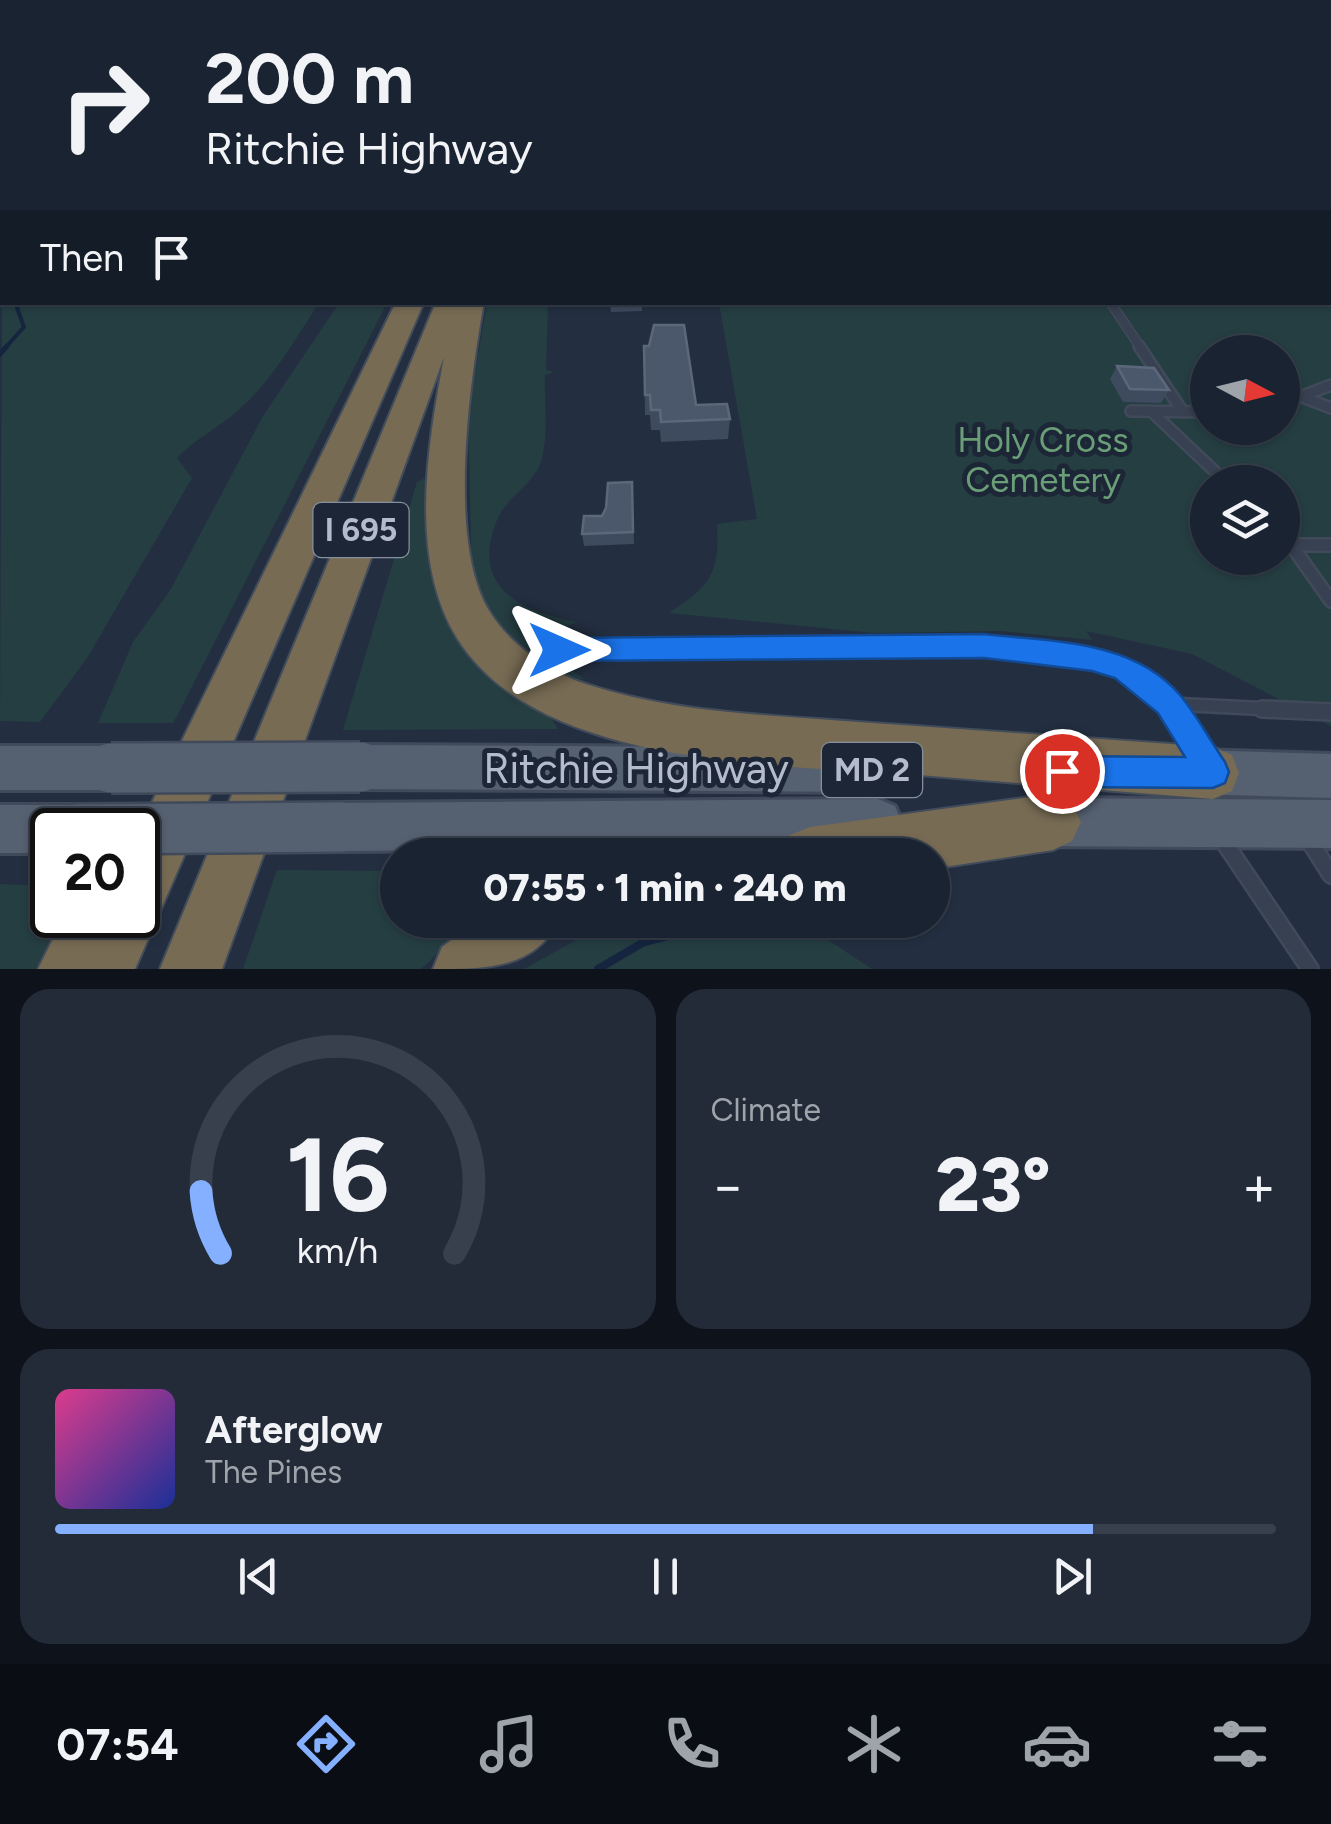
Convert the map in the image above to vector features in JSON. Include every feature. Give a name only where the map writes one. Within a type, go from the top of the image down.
[{"type":"highway","name":"I 695","points":[[160,844],[409,305]]},
{"type":"highway","name":"I 695","points":[[190,969],[449,305]]},
{"type":"highway","points":[[469,305],[452,388],[448,442],[452,557],[458,593],[470,621],[490,648],[519,673],[586,707],[676,728],[1222,802]]},
{"type":"highway","points":[[159,808],[248,648]]},
{"type":"highway","points":[[950,838],[1053,822]]},
{"type":"highway","points":[[69,969],[86,938]]},
{"type":"highway","points":[[103,969],[117,938]]},
{"type":"highway","points":[[464,969],[505,938]]},
{"type":"main road","name":"Ritchie Highway","points":[[0,768],[360,767],[1222,802],[1316,823]]},
{"type":"main road","name":"Ritchie Highway","points":[[160,828],[1053,822],[1222,802],[1331,776]]},
{"type":"main road","name":"Ritchie Highway","points":[[0,829],[30,829]]},
{"type":"lane","points":[[1112,305],[1183,412]]},
{"type":"lane","points":[[1300,399],[1331,385]]},
{"type":"lane","points":[[1305,398],[1331,408]]},
{"type":"lane","points":[[1130,411],[1190,412]]},
{"type":"lane","points":[[1151,411],[1208,465]]},
{"type":"lane","points":[[1300,545],[1331,545]]},
{"type":"lane","points":[[1300,554],[1331,601]]},
{"type":"lane","points":[[559,650],[984,646],[1046,651],[1124,668],[1169,704],[1310,969]]},
{"type":"lane","points":[[1169,704],[1331,712]]},
{"type":"lane","points":[[1316,823],[1331,875]]},
{"type":"green space","points":[[2,305],[318,305],[254,395],[177,458],[192,478],[87,658],[40,722],[0,721]]},
{"type":"green space","points":[[338,305],[386,305],[173,723],[98,723],[133,642],[171,589],[263,416]]},
{"type":"green space","points":[[487,305],[548,305],[546,370],[554,372],[545,375],[546,430],[541,461],[499,516],[491,540],[490,560],[494,577],[519,602],[536,611],[578,622],[557,630],[557,661],[586,680],[559,674],[509,651],[472,585],[468,413]]},
{"type":"green space","name":"Holy Cross Cemetery","points":[[719,305],[1331,305],[1331,726],[1192,654],[1086,631],[1092,640],[1001,631],[874,633],[669,613],[710,577],[717,555],[717,524],[757,519]]},
{"type":"green space","points":[[429,476],[458,642],[520,700],[547,711],[558,729],[343,730],[417,482]]},
{"type":"green space","points":[[277,870],[380,871],[380,938],[454,938],[421,969],[243,969]]},
{"type":"green space","points":[[0,884],[30,885],[30,938],[55,938],[35,969],[0,969]]},
{"type":"green space","points":[[580,938],[825,938],[872,969],[524,969]]},
{"type":"building","points":[[654,325],[684,325],[696,405],[727,404],[730,419],[661,422],[660,410],[651,410],[650,395],[645,395],[644,346],[649,346]]},
{"type":"building","points":[[1117,366],[1154,368],[1169,390],[1130,389]]},
{"type":"building","points":[[632,482],[633,532],[582,534],[584,516],[602,516],[608,483]]},
{"type":"waterway","points":[[5,348],[24,327],[19,305]]},
{"type":"waterway","points":[[0,354],[7,346]]},
{"type":"waterway","points":[[598,969],[644,942],[660,938]]},
{"type":"route","points":[[559,650],[984,646],[1092,658],[1124,668],[1169,704],[1213,772],[1062,771]]}]
